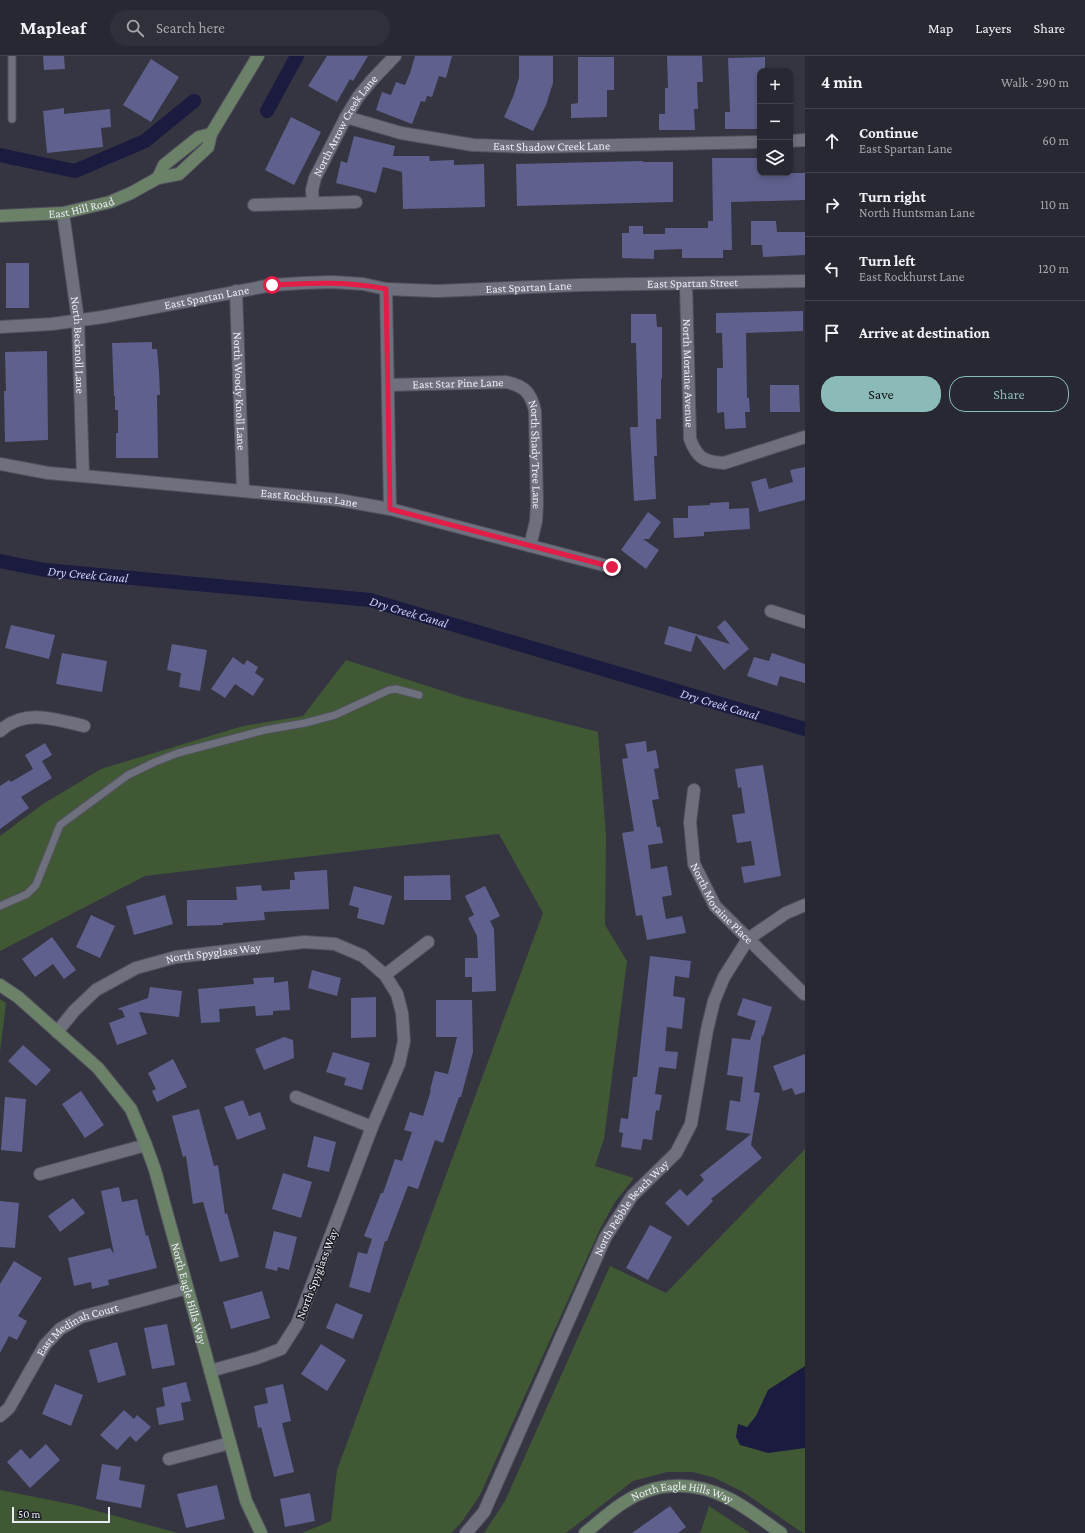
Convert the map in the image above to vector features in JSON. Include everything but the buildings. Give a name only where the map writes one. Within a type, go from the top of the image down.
[{"type":"street","name":"East Hill Road","points":[[0,216],[63,213],[110,202],[131,193],[158,178],[179,174],[208,147],[211,134],[258,56]]},
{"type":"street","name":"North Arrow Creek Lane","points":[[313,203],[312,190],[315,178],[346,117],[358,97],[395,56]]},
{"type":"street","name":"East Shadow Creek Lane","points":[[346,117],[401,133],[473,146],[531,148],[757,142]]},
{"type":"street","points":[[793,141],[805,140]]},
{"type":"street","points":[[254,205],[356,202]]},
{"type":"street","name":"North Becknoll Lane","points":[[63,213],[78,320],[83,476]]},
{"type":"street","name":"East Spartan Street","points":[[581,285],[805,281]]},
{"type":"street","name":"East Spartan Lane","points":[[0,327],[52,324],[103,317],[272,285],[332,282],[363,284],[386,289],[437,291],[581,285]]},
{"type":"street","name":"North Moraine Avenue","points":[[686,284],[690,439],[694,450],[701,458],[713,463],[724,463],[805,437]]},
{"type":"street","points":[[386,289],[389,384],[390,509]]},
{"type":"street","name":"North Woody Knoll Lane","points":[[236,291],[243,491]]},
{"type":"street","name":"East Star Pine Lane","points":[[389,384],[506,382],[516,384],[525,390]]},
{"type":"street","name":"North Shady Tree Lane","points":[[525,390],[532,398],[535,411],[537,505],[536,521],[530,546]]},
{"type":"street","name":"East Rockhurst Lane","points":[[0,464],[48,473],[340,500],[390,509],[612,567]]},
{"type":"street","points":[[771,611],[805,622]]},
{"type":"street","points":[[0,731],[18,720],[32,716],[45,717],[84,726]]},
{"type":"street","name":"North Moraine Place","points":[[694,790],[690,822],[694,864],[715,906],[804,994]]},
{"type":"street","name":"North Pebble Beach Way","points":[[466,1533],[484,1512],[605,1238],[632,1196],[676,1152],[692,1124],[706,1030],[714,1000],[724,977],[748,939],[786,913],[805,905]]},
{"type":"street","name":"North Spyglass Way","points":[[57,1032],[74,1011],[96,990],[136,968],[176,957],[304,942],[335,944],[363,956],[385,975],[397,994],[402,1013],[404,1041],[399,1064],[372,1127],[298,1324],[281,1349],[257,1358],[210,1371]]},
{"type":"street","points":[[385,975],[428,942]]},
{"type":"street","name":"North Eagle Hills Way","points":[[0,985],[18,997],[98,1068],[131,1109],[155,1170],[246,1501],[261,1533]]},
{"type":"street","points":[[296,1097],[372,1127]]},
{"type":"street","points":[[40,1174],[146,1145]]},
{"type":"street","name":"East Medinah Court","points":[[0,1416],[9,1408],[45,1345],[60,1329],[81,1317],[187,1288]]},
{"type":"street","points":[[169,1459],[230,1443]]},
{"type":"street","name":"North Eagle Hills Way","points":[[585,1533],[623,1503],[647,1490],[676,1485],[701,1487],[729,1498],[781,1533]]},
{"type":"lane","points":[[12,56],[12,119]]},
{"type":"lane","points":[[0,906],[26,894],[36,885],[60,824],[99,795],[135,772],[178,752],[265,730],[305,723],[335,715],[389,690],[396,689],[420,695]]},
{"type":"green space","points":[[346,660],[465,698],[598,732],[606,836],[605,925],[627,961],[604,1139],[595,1166],[634,1178],[615,1202],[601,1227],[480,1495],[461,1523],[451,1533],[302,1533],[331,1521],[337,1470],[543,913],[499,834],[145,876],[0,951],[0,836],[43,804],[101,769],[243,726],[303,716]]},
{"type":"green space","points":[[0,999],[6,1003],[0,1052]]},
{"type":"green space","points":[[805,1149],[805,1533],[743,1492],[715,1478],[693,1472],[667,1472],[633,1481],[566,1533],[484,1533],[505,1501],[610,1266],[666,1293]]},
{"type":"green space","points":[[0,1490],[75,1505],[178,1533],[0,1533]]},
{"type":"green space","points":[[709,1506],[750,1533],[699,1533]]},
{"type":"shaded area","points":[[805,1366],[805,1448],[768,1453],[740,1445],[736,1437],[738,1424],[747,1427],[756,1416],[768,1390]]},
{"type":"waterway","points":[[267,111],[297,56]]},
{"type":"waterway","points":[[0,155],[75,171],[145,141],[194,101]]},
{"type":"waterway","name":"Dry Creek Canal","points":[[0,561],[45,570],[370,600],[805,729]]},
{"type":"route","points":[[272,285],[332,282],[363,284],[386,289],[389,384],[390,509],[612,567]]}]
